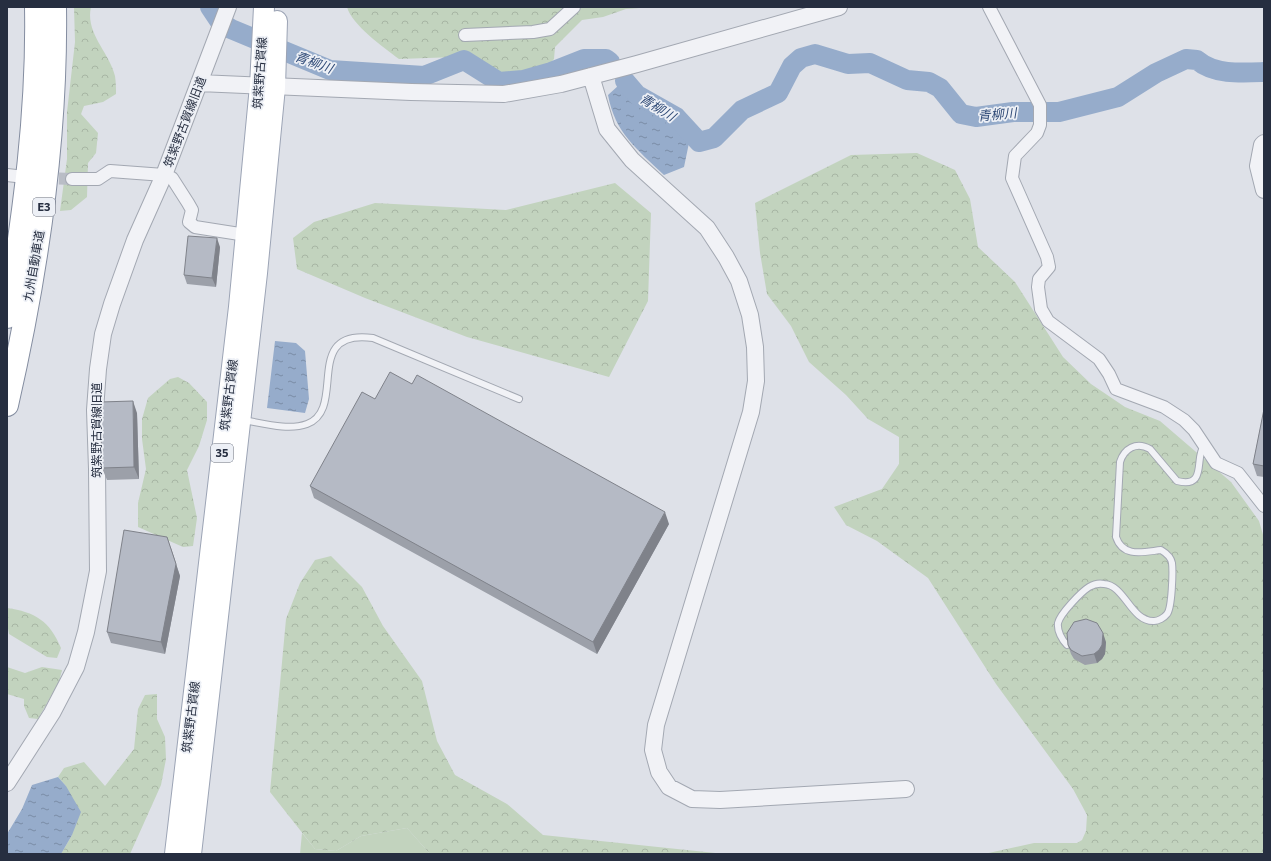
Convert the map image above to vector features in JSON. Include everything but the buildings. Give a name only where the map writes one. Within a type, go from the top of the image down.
[{"type":"highway","name":"九州自動車道","points":[[7,317],[22,229],[29,166],[35,94],[36,7]]},
{"type":"highway","name":"九州自動車道","points":[[7,404],[18,358],[40,235],[53,104],[55,7]]},
{"type":"main road","name":"筑紫野古賀線","points":[[264,7],[269,44]]},
{"type":"main road","name":"筑紫野古賀線","points":[[191,854],[241,420],[269,44],[277,7]]},
{"type":"main road","name":"筑紫野古賀線","points":[[175,854],[239,307],[246,235],[267,87]]},
{"type":"street","points":[[465,35],[534,32],[550,29],[574,7]]},
{"type":"street","points":[[199,83],[267,87],[504,94],[561,84],[839,7]]},
{"type":"street","points":[[989,7],[1040,110],[1040,125],[1037,133],[1015,156],[1012,178],[1031,217],[1048,262],[1049,267],[1039,279],[1038,287],[1041,309],[1048,321],[1099,359],[1109,374],[1116,389],[1164,407],[1184,420],[1194,430],[1216,463],[1238,473],[1264,506]]},
{"type":"street","name":"筑紫野古賀線旧道","points":[[7,783],[52,713],[76,667],[86,632],[98,571],[95,410],[98,369],[103,334],[135,240],[164,175],[225,17]]},
{"type":"street","points":[[591,76],[607,129],[632,160],[707,228],[726,257],[739,281],[750,315],[755,347],[756,380],[751,412],[656,725],[653,750],[659,772],[669,787],[692,799],[720,800],[906,789]]},
{"type":"street","points":[[1264,143],[1262,145],[1258,166],[1264,190]]},
{"type":"street","points":[[72,179],[98,179],[110,171],[164,175],[172,178],[188,203],[192,210],[189,222],[195,227],[246,235]]},
{"type":"lane","points":[[241,420],[285,426],[309,424],[319,414],[326,400],[329,361],[335,349],[347,339],[360,336],[373,338],[519,399]]},
{"type":"lane","points":[[1067,645],[1059,632],[1058,624],[1061,615],[1089,587],[1098,584],[1106,584],[1114,587],[1140,616],[1149,620],[1161,619],[1167,614],[1170,607],[1172,562],[1168,554],[1161,550],[1137,553],[1127,551],[1117,542],[1120,462],[1123,455],[1131,447],[1139,445],[1146,446],[1177,481],[1188,482],[1194,479],[1198,474],[1201,449],[1204,446]]},
{"type":"green space","points":[[74,7],[91,7],[91,25],[98,42],[112,67],[115,76],[116,94],[103,102],[84,106],[81,114],[98,133],[96,153],[88,163],[87,197],[71,210],[60,211],[67,159],[67,112],[75,42]]},
{"type":"green space","points":[[347,7],[654,7],[626,9],[603,17],[582,20],[555,47],[554,59],[540,74],[502,80],[482,65],[456,57],[399,59],[361,28],[350,14]]},
{"type":"green space","points":[[917,153],[955,170],[970,199],[978,247],[1015,282],[1063,357],[1091,384],[1125,407],[1160,421],[1231,482],[1259,521],[1264,538],[1264,854],[984,854],[1034,843],[1077,843],[1082,840],[1086,831],[1087,815],[1073,789],[996,684],[928,578],[877,541],[846,525],[834,507],[882,489],[899,464],[899,437],[868,419],[846,395],[809,362],[791,326],[767,294],[760,253],[755,203],[851,155]]},
{"type":"green space","points":[[615,183],[651,213],[648,301],[609,377],[467,337],[365,298],[297,269],[293,238],[314,222],[375,203],[506,210]]},
{"type":"green space","points":[[178,377],[189,383],[207,402],[207,420],[199,446],[187,470],[197,518],[193,546],[183,547],[138,527],[138,503],[146,469],[142,439],[142,419],[148,398],[170,379]]},
{"type":"green space","points":[[331,556],[362,587],[383,626],[422,681],[437,741],[455,775],[507,804],[543,835],[725,854],[430,854],[407,828],[361,836],[336,851],[315,849],[270,792],[286,619],[300,583],[315,560]]},
{"type":"green space","points":[[7,608],[33,615],[40,619],[52,631],[61,648],[57,658],[47,657],[9,634]]},
{"type":"green space","points":[[7,667],[25,673],[42,667],[62,670],[59,682],[38,719],[29,718],[24,706],[24,699],[7,694]]},
{"type":"green space","points":[[157,694],[157,719],[165,737],[166,759],[161,785],[130,854],[61,854],[72,835],[66,786],[58,777],[64,768],[84,762],[105,786],[134,749],[138,709],[145,695]]},
{"type":"green space","points":[[407,828],[430,854],[300,854],[302,833],[315,849],[336,851],[361,836]]},
{"type":"water","points":[[619,85],[634,101],[675,125],[689,143],[684,167],[664,175],[628,140],[616,120],[608,95]]},
{"type":"water","points":[[275,341],[296,343],[305,351],[309,399],[305,413],[267,408]]},
{"type":"water","points":[[58,777],[66,786],[81,812],[72,835],[61,854],[7,854],[7,834],[22,809],[32,785]]},
{"type":"waterway","name":"青柳川","points":[[210,7],[220,22],[231,29],[330,70],[424,76],[464,60],[499,82],[523,80],[551,72],[584,59],[606,59],[610,62]]},
{"type":"waterway","name":"青柳川","points":[[625,81],[637,95],[676,117],[699,142],[714,138],[742,110],[778,93],[792,66],[801,58],[815,54],[848,64],[870,63],[907,80],[929,82],[940,88],[961,114],[976,117],[1013,112],[1059,112],[1118,97],[1156,73],[1186,59],[1197,60],[1204,65],[1220,71],[1238,73],[1264,72]]},
{"type":"tunnel","points":[[41,178],[72,179]]}]
